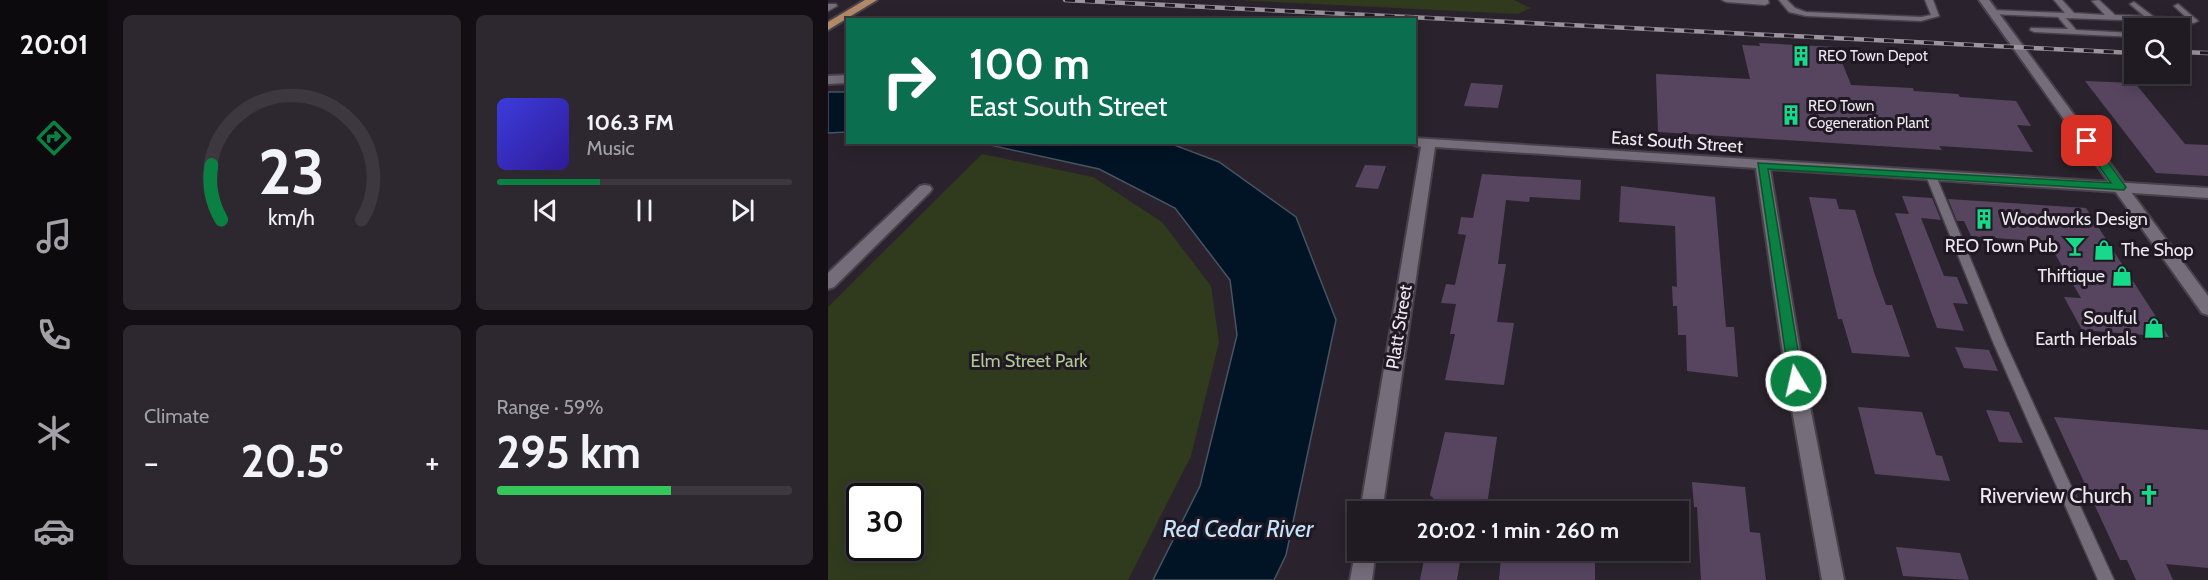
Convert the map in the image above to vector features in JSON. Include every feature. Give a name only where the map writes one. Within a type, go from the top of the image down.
[{"type":"main road","points":[[828,27],[872,0]]},
{"type":"street","points":[[1984,0],[2208,309]]},
{"type":"street","points":[[828,80],[846,79]]},
{"type":"street","name":"East South Street","points":[[1420,143],[2208,193]]},
{"type":"street","name":"Platt Street","points":[[1373,501],[1424,160],[1420,143]]},
{"type":"street","points":[[1762,165],[1796,381],[1833,580]]},
{"type":"street","points":[[828,283],[925,189]]},
{"type":"street","points":[[1361,580],[1364,561]]},
{"type":"lane","points":[[1726,0],[1765,3],[1764,0]]},
{"type":"lane","points":[[1783,0],[1792,10],[1806,14],[1921,20],[1935,16],[1929,0]]},
{"type":"lane","points":[[2058,0],[2071,15]]},
{"type":"lane","points":[[2096,1],[2112,17]]},
{"type":"lane","points":[[2134,4],[2150,18]]},
{"type":"lane","points":[[2178,6],[2194,21],[2190,21]]},
{"type":"lane","points":[[1992,12],[2132,18]]},
{"type":"lane","points":[[2060,15],[2074,32]]},
{"type":"lane","points":[[2034,30],[2124,34]]},
{"type":"lane","points":[[1932,176],[1999,342],[2106,580]]},
{"type":"green space","points":[[1236,0],[1514,0],[1531,8],[1518,14]]},
{"type":"green space","name":"Elm Street Park","points":[[982,154],[1093,177],[1162,222],[1211,286],[1219,342],[1191,456],[1128,580],[828,580],[828,307]]},
{"type":"water","points":[[828,92],[846,92],[846,132],[828,133]]},
{"type":"water","name":"Red Cedar River","points":[[986,144],[1172,144],[1219,162],[1296,217],[1336,320],[1286,555],[1274,580],[1153,580],[1200,486],[1237,335],[1230,280],[1175,208],[1099,169]]},
{"type":"building","name":"REO Town Cogeneration Plant","points":[[1759,43],[1836,47],[1851,85],[1913,88],[1914,91],[1958,94],[1960,97],[2016,101],[2031,126],[2017,125],[2033,152],[1939,146],[1942,150],[1658,132],[1656,74],[1750,79],[1742,45],[1760,46]]},
{"type":"building","points":[[2085,81],[2136,84],[2185,144],[2208,145],[2208,176],[2156,173]]},
{"type":"building","points":[[1471,83],[1503,85],[1498,108],[1464,106]]},
{"type":"building","points":[[1365,165],[1386,166],[1378,189],[1355,187]]},
{"type":"building","points":[[1482,174],[1581,180],[1580,200],[1530,197],[1529,202],[1506,200],[1498,264],[1506,264],[1497,322],[1514,323],[1504,385],[1445,380],[1455,334],[1450,334],[1456,304],[1441,303],[1446,284],[1455,285],[1466,235],[1458,234],[1461,217],[1473,218]]},
{"type":"building","points":[[1621,186],[1715,197],[1726,327],[1734,327],[1738,377],[1687,371],[1686,335],[1678,335],[1677,306],[1673,306],[1672,286],[1677,287],[1675,226],[1619,222]]},
{"type":"building","points":[[1902,196],[1932,198],[1941,220],[1921,218],[1944,276],[1957,277],[1968,304],[1953,303],[1964,331],[1937,328],[1895,213],[1909,214]]},
{"type":"building","points":[[1809,197],[1836,199],[1839,209],[1855,210],[1886,305],[1892,305],[1910,357],[1852,353],[1842,319],[1838,319]]},
{"type":"building","points":[[1948,199],[2086,208],[2169,337],[2082,330],[2064,297],[2081,298],[2048,242],[1971,236],[1964,221],[1957,221]]},
{"type":"building","points":[[1955,347],[1989,350],[1998,371],[1964,368]]},
{"type":"building","points":[[1858,407],[1922,412],[1936,455],[1942,456],[1950,481],[1875,474]]},
{"type":"building","points":[[1986,410],[2009,412],[2023,443],[1999,442]]},
{"type":"building","name":"Riverview Church","points":[[2054,417],[2208,430],[2208,568],[2166,564],[2173,580],[2136,580],[2127,560],[2120,560]]},
{"type":"building","points":[[1445,432],[1497,437],[1488,501],[1435,501],[1430,495]]},
{"type":"building","points":[[1692,482],[1745,487],[1750,532],[1760,533],[1766,580],[1701,580],[1697,507],[1694,507]]},
{"type":"building","points":[[1896,547],[1960,553],[1969,580],[1903,576]]},
{"type":"building","points":[[1424,561],[1460,561],[1457,580],[1420,580]]},
{"type":"building","points":[[1501,561],[1589,561],[1595,563],[1595,580],[1499,580]]},
{"type":"railway","points":[[1065,0],[2124,53]]},
{"type":"railway","points":[[2190,52],[2208,53]]},
{"type":"place","name":"REO Town Depot","points":[[1801,56]]},
{"type":"place","name":"REO Town Cogeneration Plant","points":[[1791,115]]},
{"type":"place","name":"Woodworks Design","points":[[1984,219]]},
{"type":"place","name":"REO Town Pub","points":[[2075,246]]},
{"type":"place","name":"The Shop","points":[[2104,250]]},
{"type":"place","name":"Thiftique","points":[[2122,276]]},
{"type":"place","name":"Soulful Earth Herbals","points":[[2154,328]]},
{"type":"place","name":"Riverview Church","points":[[2149,495]]},
{"type":"route","points":[[1796,381],[1762,165],[2120,187],[2087,141]]}]
